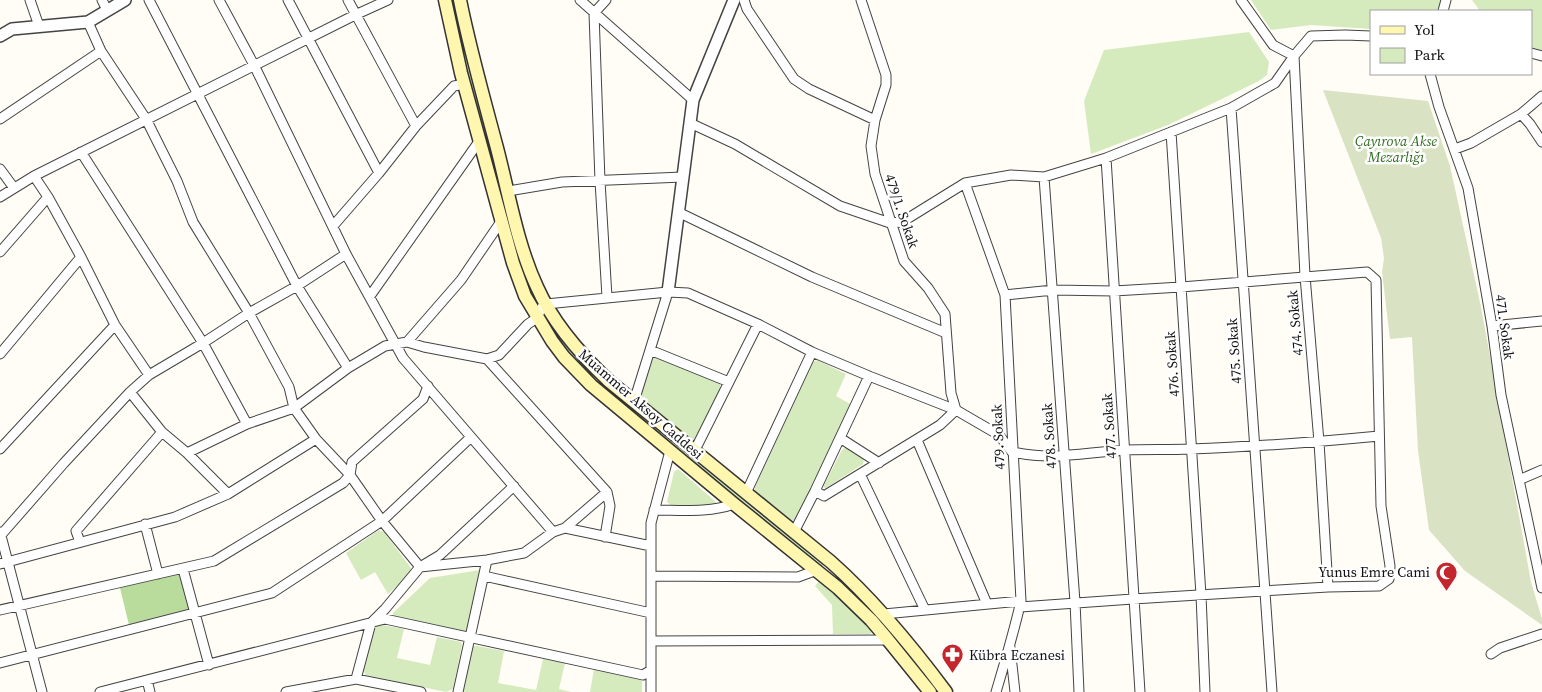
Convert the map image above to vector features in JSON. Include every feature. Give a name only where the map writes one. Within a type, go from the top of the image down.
[{"type":"main road","name":"Muammer Aksoy Caddesi","points":[[445,0],[465,84],[520,283],[537,318],[552,341],[591,385],[734,504],[817,570],[853,602],[888,640],[930,692]]},
{"type":"main road","points":[[460,0],[470,45],[527,261],[546,304],[562,329],[586,358],[608,380],[856,584],[910,644],[946,692]]},
{"type":"street","points":[[30,0],[39,26]]},
{"type":"street","points":[[0,36],[12,29],[88,22],[104,5],[125,0]]},
{"type":"street","points":[[149,0],[297,286],[348,368]]},
{"type":"street","points":[[219,0],[254,66],[346,254],[403,358],[553,532]]},
{"type":"street","points":[[288,0],[379,173]]},
{"type":"street","points":[[348,0],[416,126]]},
{"type":"street","points":[[0,197],[34,176],[81,152],[388,0]]},
{"type":"street","points":[[580,0],[693,100]]},
{"type":"street","points":[[606,0],[594,13],[600,181],[607,297]]},
{"type":"street","points":[[631,399],[636,395],[668,292],[693,100],[734,0]]},
{"type":"street","points":[[744,0],[746,9],[794,78],[809,89],[874,120]]},
{"type":"street","name":"479/1. Sokak","points":[[861,0],[886,75],[886,85],[874,120],[871,146],[874,174],[904,261],[928,288],[945,314],[951,393],[956,410]]},
{"type":"street","points":[[1241,0],[1273,45],[1294,56]]},
{"type":"street","points":[[88,22],[101,51],[146,119],[177,181],[193,222],[249,313],[289,387],[294,408],[316,439],[350,475],[382,521],[420,567]]},
{"type":"street","points":[[690,123],[735,144],[840,206],[890,222],[902,222],[965,183],[1011,175],[1044,177],[1106,158],[1231,108],[1275,84],[1294,56],[1311,36],[1370,36]]},
{"type":"street","points":[[0,119],[101,51]]},
{"type":"street","name":"474. Sokak","points":[[1294,56],[1305,276],[1319,442],[1328,587]]},
{"type":"street","name":"471. Sokak","points":[[1430,75],[1439,107],[1468,188],[1492,326],[1500,395],[1542,588]]},
{"type":"street","points":[[333,226],[379,173],[416,126],[454,86],[465,84]]},
{"type":"street","points":[[1455,149],[1471,143],[1521,114],[1542,96]]},
{"type":"street","name":"475. Sokak","points":[[1231,108],[1272,692]]},
{"type":"street","points":[[1521,114],[1542,142]]},
{"type":"street","name":"476. Sokak","points":[[1171,132],[1201,595],[1205,692]]},
{"type":"street","points":[[370,296],[480,140]]},
{"type":"street","points":[[81,152],[203,343],[247,424]]},
{"type":"street","name":"477. Sokak","points":[[1106,158],[1140,692]]},
{"type":"street","points":[[0,169],[14,188]]},
{"type":"street","points":[[34,176],[48,197],[81,257],[115,325],[149,375]]},
{"type":"street","points":[[508,191],[562,182],[683,177]]},
{"type":"street","name":"478. Sokak","points":[[1044,177],[1075,602],[1079,692]]},
{"type":"street","name":"479. Sokak","points":[[965,183],[1005,295],[1021,604],[996,692]]},
{"type":"street","points":[[0,252],[48,197]]},
{"type":"street","points":[[678,212],[812,277],[946,333]]},
{"type":"street","points":[[407,342],[461,280],[502,220]]},
{"type":"street","points":[[42,692],[20,606],[4,563],[0,534],[130,392],[149,375],[249,313],[297,286],[346,254]]},
{"type":"street","points":[[0,354],[81,257]]},
{"type":"street","points":[[884,614],[986,604],[1075,602],[1328,587],[1379,586],[1389,579],[1390,566],[1381,506],[1379,339],[1376,280],[1367,272],[1181,287],[1114,291],[1053,290],[1005,295]]},
{"type":"street","points":[[187,454],[247,424],[294,408],[348,368],[385,346],[407,342],[487,359],[499,355],[512,344],[528,324],[537,318],[542,307],[546,304],[668,292],[688,293],[758,324],[812,352],[956,410],[999,435],[1013,452],[1032,456],[1064,456],[1124,450],[1191,449],[1319,442],[1380,436]]},
{"type":"street","points":[[1492,326],[1542,321]]},
{"type":"street","points":[[694,450],[758,324]]},
{"type":"street","points":[[0,449],[115,325]]},
{"type":"street","points":[[650,350],[729,382]]},
{"type":"street","points":[[746,493],[812,352]]},
{"type":"street","points":[[487,359],[607,492],[610,506],[605,537]]},
{"type":"street","points":[[794,532],[869,376]]},
{"type":"street","points":[[0,610],[214,562],[343,483],[350,475],[352,462],[423,399],[428,386]]},
{"type":"street","points":[[130,392],[162,432],[228,494]]},
{"type":"street","points":[[815,491],[824,496],[917,440],[940,425],[956,410]]},
{"type":"street","points":[[80,542],[76,530],[162,432]]},
{"type":"street","points":[[0,662],[272,593],[382,521],[471,436]]},
{"type":"street","points":[[840,438],[879,463]]},
{"type":"street","points":[[4,563],[175,517],[228,494],[316,439]]},
{"type":"street","points":[[917,440],[986,604]]},
{"type":"street","points":[[651,692],[651,523],[670,451]]},
{"type":"street","points":[[1519,480],[1542,470]]},
{"type":"street","points":[[860,474],[925,610]]},
{"type":"street","points":[[356,679],[371,623],[420,567],[440,555],[514,486]]},
{"type":"street","points":[[420,567],[487,560],[524,553],[553,532],[565,528],[607,492]]},
{"type":"street","points":[[654,510],[710,510],[734,504]]},
{"type":"street","points":[[145,524],[158,574]]},
{"type":"street","points":[[565,528],[651,546]]},
{"type":"street","points":[[458,692],[487,560]]},
{"type":"street","points":[[183,568],[209,665]]},
{"type":"street","points":[[651,576],[798,577],[817,570]]},
{"type":"street","points":[[484,576],[651,612]]},
{"type":"street","points":[[100,692],[364,626],[385,619],[643,675],[651,670]]},
{"type":"street","points":[[1491,654],[1500,648],[1542,634]]},
{"type":"street","points":[[651,641],[888,640]]},
{"type":"street","points":[[1010,642],[1016,692]]},
{"type":"street","points":[[292,691],[356,679],[421,692]]},
{"type":"street","points":[[147,680],[150,692]]},
{"type":"green space","points":[[450,0],[454,0],[535,294],[532,296],[514,248]]},
{"type":"green space","points":[[1251,0],[1444,0],[1440,10],[1370,10],[1370,29],[1311,25],[1271,30]]},
{"type":"green space","points":[[1472,0],[1542,0],[1542,52],[1532,48],[1532,10],[1479,10]]},
{"type":"green space","points":[[1249,32],[1269,62],[1267,75],[1259,81],[1168,125],[1091,154],[1084,101],[1104,50]]},
{"type":"green space","name":"Çayırova Akse Mezarlığı","points":[[1323,90],[1428,101],[1450,166],[1481,307],[1531,582],[1542,625],[1465,571],[1429,530],[1418,451],[1412,337],[1390,339],[1382,272],[1384,258],[1381,238]]},
{"type":"green space","points":[[548,317],[604,384],[824,564],[821,567],[603,388],[567,351],[545,319]]},
{"type":"green space","points":[[658,355],[720,383],[720,390],[699,435],[693,442],[642,400],[642,393],[654,356]]},
{"type":"green space","points":[[817,360],[846,374],[836,396],[852,405],[797,519],[792,521],[755,492],[755,487],[813,362]]},
{"type":"green space","points":[[846,447],[864,459],[863,464],[826,488],[823,487],[842,450]]},
{"type":"green space","points":[[678,469],[716,502],[713,505],[671,505],[667,502],[674,472]]},
{"type":"green space","points":[[379,530],[384,532],[411,568],[409,575],[388,594],[375,572],[361,580],[346,553]]},
{"type":"green space","points":[[480,570],[482,572],[469,630],[463,633],[394,618],[393,613],[430,578]]},
{"type":"green space","points":[[176,572],[181,575],[189,608],[186,611],[129,625],[120,588]]},
{"type":"green space","points":[[821,579],[874,631],[870,634],[833,634],[832,605],[815,586]]},
{"type":"green space","points":[[845,582],[876,613],[931,681],[928,683],[843,585]]},
{"type":"green space","points":[[382,625],[404,629],[397,658],[430,665],[437,637],[461,642],[453,689],[446,692],[366,675],[363,671],[374,627]]},
{"type":"green space","points":[[473,646],[504,651],[498,683],[536,690],[543,659],[565,663],[559,689],[571,692],[465,692],[463,691]]},
{"type":"green space","points":[[594,669],[642,679],[642,692],[590,692]]},
{"type":"place","name":"Yunus Emre Cami","points":[[1446,591]]},
{"type":"place","name":"Kübra Eczanesi","points":[[953,674]]}]
